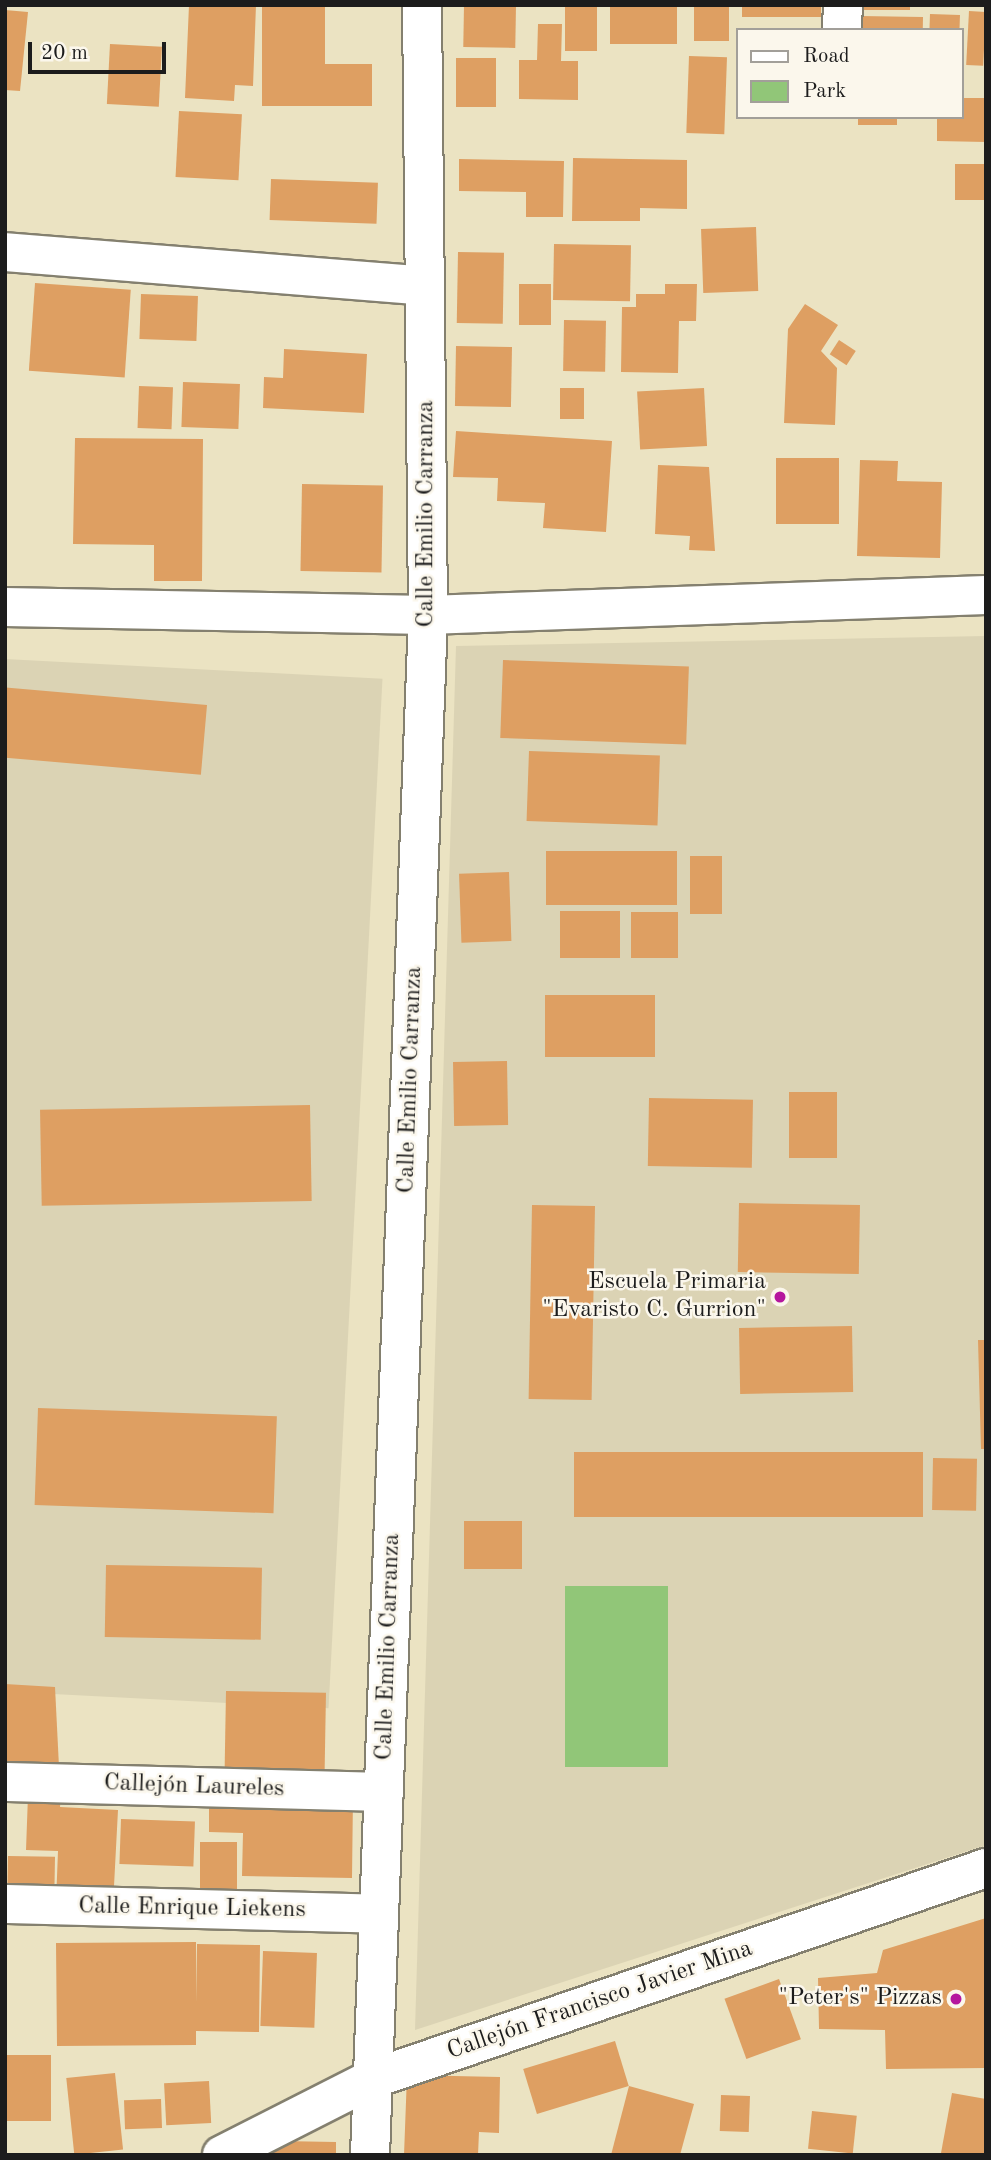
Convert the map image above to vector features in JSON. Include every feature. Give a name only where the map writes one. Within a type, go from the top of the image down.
[{"type":"street","name":"Calle Emilio Carranza","points":[[370,2155],[428,615],[422,5]]},
{"type":"street","points":[[842,28],[843,5]]},
{"type":"street","points":[[5,252],[425,286]]},
{"type":"street","points":[[5,607],[428,615],[986,595]]},
{"type":"street","name":"Callejón Laureles","points":[[5,1782],[384,1793]]},
{"type":"street","name":"Callejón Francisco Javier Mina","points":[[222,2155],[372,2080],[986,1868]]},
{"type":"street","name":"Calle Enrique Liekens","points":[[5,1905],[379,1914]]},
{"type":"shaded area","points":[[986,636],[986,1845],[415,2030],[456,646]]},
{"type":"shaded area","points":[[5,659],[382,679],[329,1708],[5,1691]]},
{"type":"green space","points":[[565,1586],[668,1586],[668,1767],[565,1767]]},
{"type":"building","points":[[189,5],[256,5],[253,86],[235,85],[234,101],[185,98]]},
{"type":"building","points":[[262,5],[325,5],[325,64],[372,64],[372,106],[262,106]]},
{"type":"building","points":[[464,5],[516,6],[515,48],[463,47]]},
{"type":"building","points":[[565,5],[597,5],[597,51],[565,51]]},
{"type":"building","points":[[610,5],[677,5],[677,44],[610,44]]},
{"type":"building","points":[[694,5],[729,5],[729,41],[694,41]]},
{"type":"building","points":[[742,5],[821,5],[821,17],[742,17]]},
{"type":"building","points":[[863,5],[910,5],[910,10],[863,10]]},
{"type":"building","points":[[5,10],[28,12],[20,91],[5,90]]},
{"type":"building","points":[[969,11],[986,12],[983,66],[966,65]]},
{"type":"building","points":[[930,14],[960,15],[960,28],[930,28]]},
{"type":"building","points":[[860,16],[923,17],[923,28],[860,28]]},
{"type":"building","points":[[538,24],[562,24],[561,61],[578,61],[578,100],[519,99],[519,60],[537,60]]},
{"type":"building","points":[[110,44],[162,47],[159,107],[107,104]]},
{"type":"building","points":[[689,56],[727,57],[724,134],[686,133]]},
{"type":"building","points":[[456,58],[496,58],[496,107],[456,107]]},
{"type":"building","points":[[963,98],[986,98],[986,142],[937,141],[937,119],[963,119]]},
{"type":"building","points":[[179,111],[242,114],[238,180],[176,177]]},
{"type":"building","points":[[858,119],[897,119],[897,125],[858,125]]},
{"type":"building","points":[[573,158],[687,160],[687,209],[640,208],[640,221],[572,221]]},
{"type":"building","points":[[459,159],[564,161],[563,217],[526,217],[526,192],[459,191]]},
{"type":"building","points":[[955,164],[986,164],[986,200],[955,200]]},
{"type":"building","points":[[271,179],[378,183],[377,224],[270,220]]},
{"type":"building","points":[[756,227],[758,291],[703,293],[701,229]]},
{"type":"building","points":[[554,244],[631,245],[630,301],[553,300]]},
{"type":"building","points":[[458,252],[504,253],[503,324],[457,323]]},
{"type":"building","points":[[35,283],[131,290],[125,377],[29,371]]},
{"type":"building","points":[[519,284],[551,284],[551,325],[519,325]]},
{"type":"building","points":[[665,284],[697,284],[696,321],[679,321],[678,373],[621,372],[622,307],[636,307],[636,294],[665,294]]},
{"type":"building","points":[[141,294],[198,296],[196,341],[139,339]]},
{"type":"building","points":[[805,304],[838,325],[821,351],[837,368],[835,425],[784,423],[788,329]]},
{"type":"building","points":[[564,320],[606,321],[605,372],[563,371]]},
{"type":"building","points":[[839,340],[856,351],[847,365],[830,354]]},
{"type":"building","points":[[456,346],[512,347],[511,407],[455,406]]},
{"type":"building","points":[[284,349],[367,354],[364,413],[263,408],[264,377],[283,378]]},
{"type":"building","points":[[183,382],[240,384],[238,429],[181,427]]},
{"type":"building","points":[[139,386],[173,387],[172,429],[138,428]]},
{"type":"building","points":[[560,388],[584,388],[584,419],[560,419]]},
{"type":"building","points":[[704,388],[707,446],[640,449],[637,392]]},
{"type":"building","points":[[456,431],[612,441],[606,532],[543,528],[545,503],[497,501],[498,478],[453,477]]},
{"type":"building","points":[[75,438],[203,439],[202,581],[154,581],[154,545],[73,544]]},
{"type":"building","points":[[776,458],[839,458],[839,524],[776,524]]},
{"type":"building","points":[[860,460],[898,461],[897,481],[942,482],[940,558],[857,556]]},
{"type":"building","points":[[658,465],[709,467],[715,551],[689,550],[690,536],[655,534]]},
{"type":"building","points":[[302,484],[383,485],[381,572],[300,571]]},
{"type":"building","points":[[503,660],[689,666],[686,744],[500,738]]},
{"type":"building","points":[[6,687],[207,705],[201,775],[5,758]]},
{"type":"building","points":[[529,751],[660,756],[657,826],[527,821]]},
{"type":"building","points":[[546,851],[677,851],[677,905],[546,905]]},
{"type":"building","points":[[690,856],[722,856],[722,914],[690,914]]},
{"type":"building","points":[[509,872],[511,941],[461,943],[459,874]]},
{"type":"building","points":[[560,911],[620,911],[620,958],[560,958]]},
{"type":"building","points":[[631,912],[678,912],[678,958],[631,958]]},
{"type":"building","points":[[545,995],[655,995],[655,1057],[545,1057]]},
{"type":"building","points":[[507,1061],[508,1125],[454,1126],[453,1062]]},
{"type":"building","points":[[789,1092],[837,1092],[837,1158],[789,1158]]},
{"type":"building","points":[[649,1098],[753,1100],[752,1168],[648,1166]]},
{"type":"building","points":[[310,1105],[312,1201],[42,1206],[40,1110]]},
{"type":"building","points":[[739,1203],[860,1205],[859,1274],[738,1272]]},
{"type":"building","points":[[532,1205],[595,1206],[592,1400],[529,1399]]},
{"type":"building","points":[[852,1326],[853,1392],[740,1394],[739,1328]]},
{"type":"building","points":[[978,1340],[986,1340],[986,1449],[981,1449]]},
{"type":"building","points":[[38,1408],[277,1416],[273,1513],[35,1505]]},
{"type":"building","points":[[574,1452],[923,1452],[923,1517],[574,1517]]},
{"type":"building","points":[[933,1458],[977,1459],[976,1511],[932,1510]]},
{"type":"building","points":[[464,1521],[522,1521],[522,1569],[464,1569]]},
{"type":"building","points":[[106,1565],[262,1568],[261,1640],[105,1637]]},
{"type":"building","points":[[5,1684],[55,1687],[59,1767],[5,1770]]},
{"type":"building","points":[[226,1691],[326,1693],[325,1774],[225,1772]]},
{"type":"building","points":[[28,1795],[61,1796],[60,1807],[118,1810],[113,1905],[56,1902],[58,1851],[26,1850]]},
{"type":"building","points":[[209,1795],[353,1796],[352,1878],[242,1876],[243,1833],[209,1832]]},
{"type":"building","points":[[121,1819],[195,1822],[193,1867],[119,1864]]},
{"type":"building","points":[[200,1842],[237,1842],[237,1902],[200,1902]]},
{"type":"building","points":[[8,1856],[55,1857],[54,1903],[7,1902]]},
{"type":"building","points":[[986,1918],[986,2068],[886,2069],[885,2030],[819,2029],[818,1978],[877,1973],[883,1950]]},
{"type":"building","points":[[196,1942],[196,2003],[197,1944],[260,1945],[259,2032],[196,2031],[196,2045],[57,2046],[56,1943]]},
{"type":"building","points":[[263,1951],[317,1953],[314,2028],[260,2026]]},
{"type":"building","points":[[779,1979],[801,2039],[746,2059],[724,1999]]},
{"type":"building","points":[[615,2041],[629,2086],[537,2114],[523,2069]]},
{"type":"building","points":[[5,2055],[51,2055],[51,2121],[5,2121]]},
{"type":"building","points":[[115,2073],[123,2150],[74,2155],[66,2078]]},
{"type":"building","points":[[407,2075],[500,2077],[499,2133],[479,2132],[478,2155],[404,2155]]},
{"type":"building","points":[[209,2081],[211,2123],[166,2125],[164,2083]]},
{"type":"building","points":[[629,2086],[694,2104],[680,2155],[611,2155]]},
{"type":"building","points":[[952,2093],[986,2099],[986,2155],[941,2153]]},
{"type":"building","points":[[721,2095],[750,2096],[749,2132],[720,2131]]},
{"type":"building","points":[[161,2099],[162,2128],[125,2129],[124,2100]]},
{"type":"building","points":[[812,2111],[857,2116],[853,2153],[808,2149]]},
{"type":"building","points":[[280,2141],[336,2142],[336,2155],[256,2155]]},
{"type":"place","name":"Escuela Primaria \"Evaristo C. Gurrion\"","points":[[780,1297]]},
{"type":"place","name":"\"Peter's\" Pizzas","points":[[956,1999]]}]
